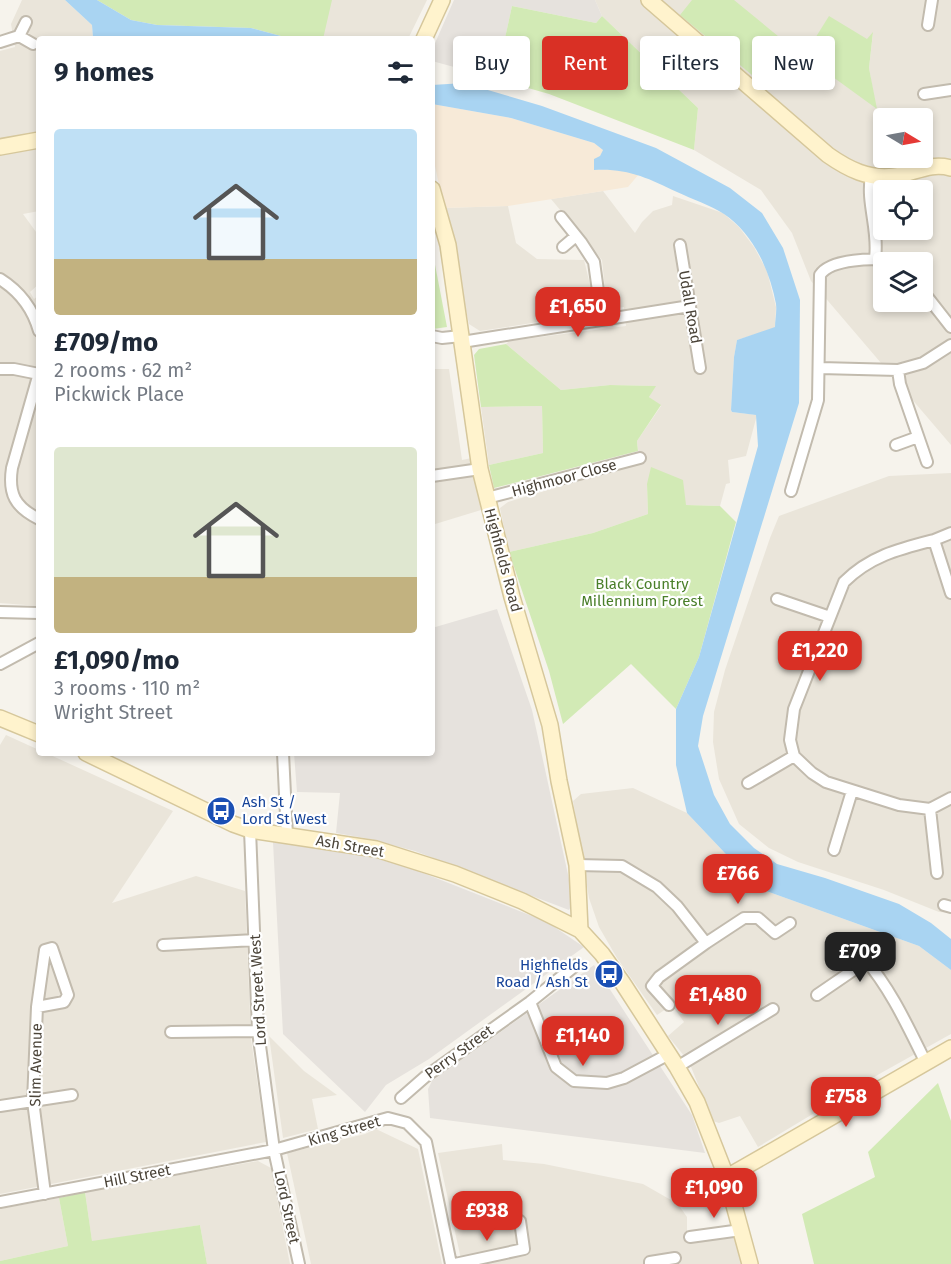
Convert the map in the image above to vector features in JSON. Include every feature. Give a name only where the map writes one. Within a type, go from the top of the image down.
[{"type":"street","points":[[425,36],[442,0]]},
{"type":"street","points":[[649,0],[846,168],[871,176],[895,176],[928,166],[951,168]]},
{"type":"street","points":[[928,25],[932,0]]},
{"type":"street","points":[[0,42],[19,36],[26,22]]},
{"type":"street","points":[[19,36],[33,44]]},
{"type":"street","points":[[924,94],[951,90]]},
{"type":"street","points":[[0,147],[36,141]]},
{"type":"street","points":[[871,176],[869,187],[876,238],[875,252]]},
{"type":"street","name":"Highfields Road","points":[[435,200],[448,245],[480,469],[512,597],[550,725],[558,781],[577,865],[580,930]]},
{"type":"street","points":[[561,218],[594,262],[602,320]]},
{"type":"street","points":[[563,247],[576,236]]},
{"type":"street","name":"Udall Road","points":[[680,245],[700,368]]},
{"type":"street","points":[[791,491],[818,400],[820,275],[828,268],[873,258]]},
{"type":"street","points":[[0,279],[28,306],[36,324]]},
{"type":"street","points":[[933,304],[951,327]]},
{"type":"street","points":[[435,337],[462,339],[690,306]]},
{"type":"street","points":[[820,368],[898,370],[923,363],[951,345]]},
{"type":"street","points":[[0,369],[36,373]]},
{"type":"street","points":[[898,370],[900,384],[927,462]]},
{"type":"street","points":[[36,384],[12,468],[11,482],[16,501],[26,513],[36,518]]},
{"type":"street","points":[[896,445],[918,437]]},
{"type":"street","name":"Highmoor Close","points":[[487,498],[640,458]]},
{"type":"street","points":[[435,476],[480,469]]},
{"type":"street","points":[[951,533],[881,556],[858,568],[844,582],[794,709],[790,740],[794,756],[812,773],[826,782],[899,805],[930,809],[951,798]]},
{"type":"street","points":[[934,540],[951,593]]},
{"type":"street","points":[[777,598],[830,617]]},
{"type":"street","points":[[0,612],[36,613]]},
{"type":"street","points":[[0,664],[36,645]]},
{"type":"street","points":[[1,721],[36,733]]},
{"type":"street","name":"Ash Street","points":[[92,756],[207,813],[250,830],[376,849],[433,866],[522,901],[580,930]]},
{"type":"street","points":[[283,756],[287,836]]},
{"type":"street","points":[[748,783],[794,756]]},
{"type":"street","points":[[834,850],[852,791]]},
{"type":"street","points":[[930,809],[937,873]]},
{"type":"street","name":"Lord Street West","points":[[250,830],[258,1031],[274,1150]]},
{"type":"street","points":[[577,865],[622,866],[657,887],[677,906],[706,943]]},
{"type":"street","points":[[669,1005],[652,986],[659,977],[706,943],[744,918],[758,918],[775,933],[790,923]]},
{"type":"street","points":[[580,930],[602,954],[622,982],[673,1060],[697,1102],[726,1176],[750,1264]]},
{"type":"street","points":[[163,945],[255,940]]},
{"type":"street","points":[[817,995],[855,969],[876,942]]},
{"type":"street","name":"Slim Avenue","points":[[37,1007],[64,1002],[68,995],[52,948],[45,950],[37,1007],[33,1101],[45,1194]]},
{"type":"street","points":[[864,958],[875,970],[897,1004],[926,1063]]},
{"type":"street","name":"Perry Street","points":[[401,1098],[424,1077],[530,1002],[576,965]]},
{"type":"street","points":[[530,1002],[556,1067],[574,1081],[607,1083],[673,1060],[772,1009]]},
{"type":"street","points":[[171,1032],[258,1031]]},
{"type":"street","points":[[726,1176],[951,1048]]},
{"type":"street","points":[[0,1106],[72,1095]]},
{"type":"street","name":"King Street","points":[[274,1150],[388,1118],[407,1123],[426,1142],[451,1264]]},
{"type":"street","name":"Hill Street","points":[[0,1202],[274,1150]]},
{"type":"street","name":"Lord Street","points":[[274,1150],[299,1264]]},
{"type":"street","points":[[455,1264],[524,1249],[520,1221]]},
{"type":"street","points":[[690,1237],[741,1230]]},
{"type":"street","points":[[650,1264],[650,1262],[675,1258]]},
{"type":"shaded area","points":[[22,0],[65,0],[92,25],[93,36],[36,36],[36,135],[0,141],[0,51],[15,47],[11,24]]},
{"type":"shaded area","points":[[330,0],[427,0],[409,36],[319,36]]},
{"type":"shaded area","points":[[454,0],[595,0],[602,16],[596,23],[512,6],[506,36],[453,36],[453,67],[435,62],[435,43]]},
{"type":"shaded area","points":[[595,0],[951,0],[951,445],[811,281],[792,233],[761,190],[694,150],[698,108],[679,90],[740,90],[740,36],[640,36],[640,52],[628,41],[628,36],[623,36],[602,16]],"holes":[[[829,17],[867,40],[873,33],[869,68],[876,108]]]},
{"type":"shaded area","points":[[435,105],[511,118],[594,143],[603,150],[594,170],[612,169],[639,174],[628,187],[508,206],[444,208],[435,166]]},
{"type":"shaded area","points":[[36,148],[36,212],[23,214],[36,232],[36,287],[30,292],[34,299],[36,297],[36,606],[0,603],[0,154]]},
{"type":"shaded area","points":[[603,191],[635,233],[653,211],[672,205],[673,196],[723,213],[739,227],[754,247],[767,271],[776,307],[775,328],[737,340],[731,410],[757,415],[746,456],[728,460],[730,483],[726,484],[720,506],[686,505],[647,484],[648,514],[593,533],[509,552],[500,508],[508,502],[640,464],[637,441],[661,406],[649,397],[655,386],[610,385],[561,390],[506,344],[509,341],[626,326],[624,307],[607,309],[602,260],[551,199]]},
{"type":"shaded area","points":[[508,206],[516,243],[537,259],[584,260],[597,313],[480,331],[469,324],[444,208]]},
{"type":"shaded area","points":[[435,369],[449,369],[462,460],[472,458],[481,510],[435,524]]},
{"type":"shaded area","points":[[542,406],[543,453],[489,465],[481,407]]},
{"type":"shaded area","points":[[951,473],[951,913],[939,912],[884,890],[798,862],[769,848],[739,824],[719,779],[713,742],[714,712],[725,670],[779,516],[889,476]]},
{"type":"shaded area","points":[[497,609],[532,710],[574,902],[569,910],[415,851],[336,833],[340,793],[297,792],[294,756],[435,756],[435,627]]},
{"type":"shaded area","points":[[6,735],[36,749],[36,756],[53,756],[173,811],[112,903],[196,876],[245,891],[251,1039],[266,1142],[0,1194],[0,745]]},
{"type":"shaded area","points":[[633,788],[687,813],[758,888],[919,946],[951,970],[951,1034],[758,1147],[740,1116],[719,1123],[713,1121],[689,1062],[668,1036],[684,1022],[672,1005],[657,1015],[617,958],[599,927],[589,898],[573,801],[581,794]]},
{"type":"shaded area","points":[[273,842],[368,856],[413,869],[547,922],[584,947],[429,1059],[386,1085],[365,1112],[283,1034]]},
{"type":"shaded area","points":[[594,965],[692,1115],[705,1153],[430,1118],[428,1089],[432,1081]]},
{"type":"shaded area","points":[[269,1036],[304,1071],[337,1095],[312,1099],[318,1129],[283,1138]]},
{"type":"shaded area","points":[[376,1129],[418,1149],[442,1264],[311,1264],[287,1153],[365,1134]]},
{"type":"shaded area","points":[[502,1144],[503,1160],[544,1164],[643,1184],[678,1204],[687,1217],[687,1243],[734,1238],[742,1264],[462,1264],[438,1153]]},
{"type":"shaded area","points":[[258,1161],[271,1168],[290,1264],[207,1264],[200,1225],[92,1242],[85,1192]]},
{"type":"shaded area","points":[[59,1198],[68,1246],[0,1261],[0,1209]]},
{"type":"green space","points":[[97,0],[332,0],[324,36],[281,36],[251,28],[157,25],[131,20]]},
{"type":"green space","points":[[692,0],[734,0],[778,36],[752,36],[752,75],[740,65],[740,36],[705,36],[680,15]]},
{"type":"green space","points":[[512,6],[596,23],[602,16],[623,36],[542,36],[542,90],[628,90],[628,41],[640,52],[640,90],[679,90],[698,108],[694,150],[530,89],[530,36],[505,36]]},
{"type":"green space","points":[[829,16],[867,39],[873,32],[869,68],[877,108],[835,79],[835,36],[816,36]]},
{"type":"green space","points":[[435,265],[447,327],[435,329]]},
{"type":"green space","points":[[506,344],[561,390],[610,385],[656,386],[649,397],[661,405],[637,441],[638,451],[494,488],[489,465],[543,453],[542,406],[481,407],[474,355],[479,349]]},
{"type":"green space","name":"Black Country Millennium Forest","points":[[651,467],[683,480],[686,505],[720,506],[736,522],[699,657],[676,709],[631,664],[563,724],[549,671],[509,552],[593,533],[648,514],[647,484]]},
{"type":"green space","points":[[938,1083],[951,1121],[951,1264],[814,1264],[802,1214],[875,1177],[868,1152]]},
{"type":"green space","points":[[85,1192],[92,1241],[200,1225],[207,1264],[0,1264],[0,1261],[68,1246],[59,1198]]},
{"type":"water","points":[[65,0],[97,0],[131,20],[157,25],[251,28],[281,36],[93,36],[92,25]]},
{"type":"water","points":[[453,84],[453,90],[488,90],[542,106],[656,148],[730,188],[762,213],[783,248],[800,300],[799,403],[703,716],[698,746],[714,795],[730,824],[754,848],[777,864],[899,904],[931,923],[951,939],[951,970],[919,946],[758,888],[687,813],[676,765],[676,709],[699,657],[758,446],[756,415],[731,410],[737,340],[775,327],[776,307],[773,291],[765,266],[752,242],[744,231],[724,214],[656,182],[627,172],[594,170],[594,159],[600,156],[603,150],[594,143],[511,118],[435,105],[435,85]]},
{"type":"place","name":"Ash St / Lord St West","points":[[221,811]]},
{"type":"place","name":"Highfields Road / Ash St","points":[[609,974]]}]
